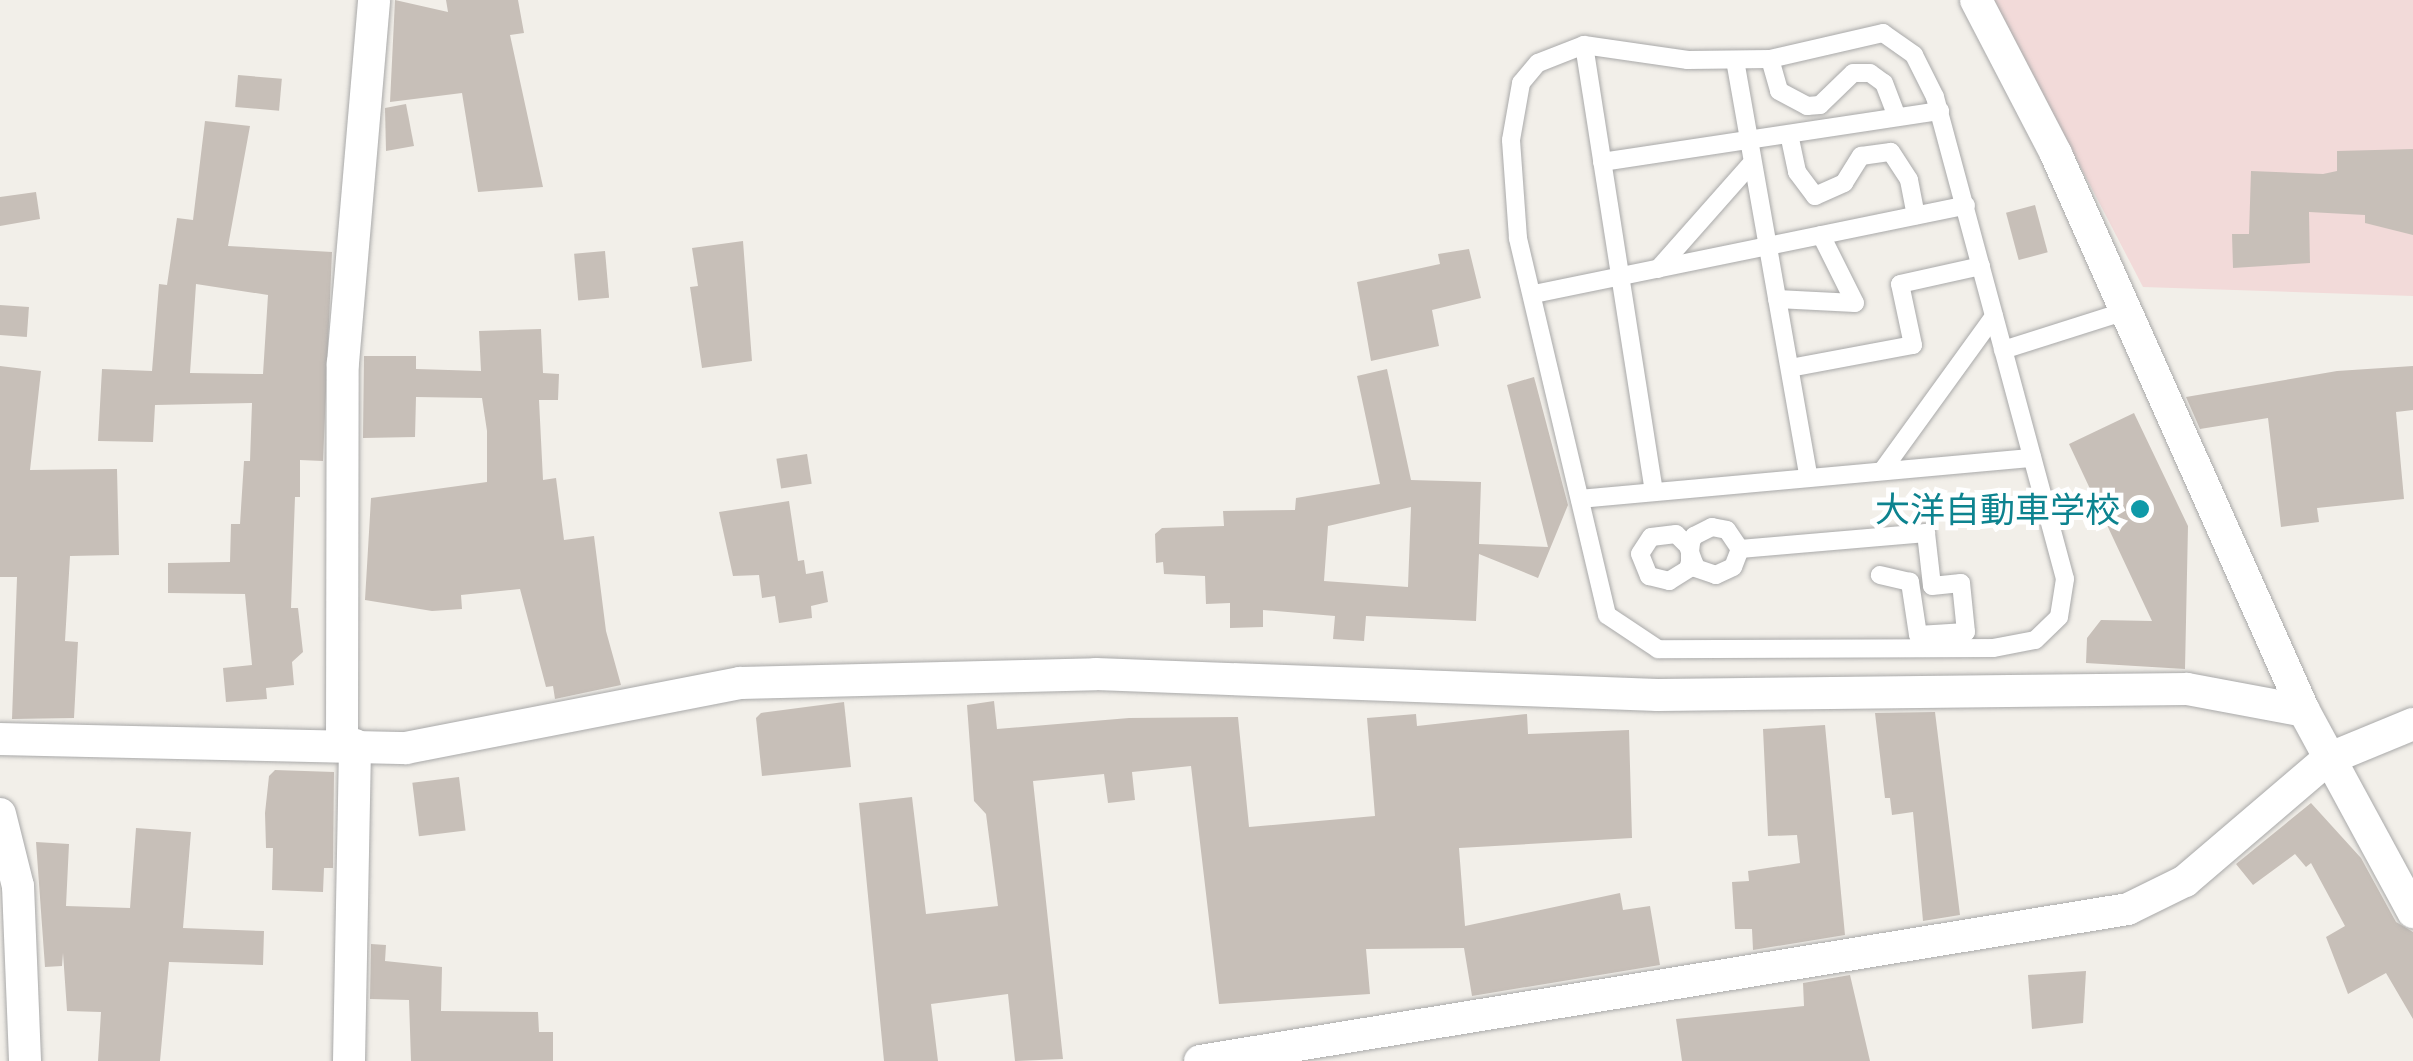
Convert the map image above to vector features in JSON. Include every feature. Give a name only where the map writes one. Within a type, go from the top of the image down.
[{"type":"street","points":[[349,1061],[343,363],[374,0]]},
{"type":"street","points":[[1976,0],[2056,154],[2304,711],[2413,912]]},
{"type":"street","points":[[0,739],[406,748],[478,739],[740,683],[1096,674],[1658,696],[2187,689],[2304,711]]},
{"type":"street","points":[[1200,1061],[2128,910],[2185,881],[2328,759],[2413,724]]},
{"type":"street","points":[[0,814],[18,886],[25,1061]]},
{"type":"lane","points":[[1883,33],[1914,54],[1940,111],[2065,579],[2059,617],[2035,640],[1658,648],[1607,615],[1516,222],[1513,107],[1538,62],[1584,45],[1688,60],[1770,60],[1883,33]]},
{"type":"lane","points":[[1584,45],[1654,492]]},
{"type":"lane","points":[[1735,60],[1745,140],[1809,478]]},
{"type":"lane","points":[[1770,60],[1779,91],[1807,106],[1820,105],[1853,73],[1870,73],[1884,84],[1898,118]]},
{"type":"lane","points":[[1602,162],[1940,111]]},
{"type":"lane","points":[[1789,134],[1797,172],[1816,196],[1844,183],[1861,156],[1891,152],[1910,180],[1916,215]]},
{"type":"lane","points":[[1658,268],[1750,165]]},
{"type":"lane","points":[[1534,294],[1966,205]]},
{"type":"lane","points":[[1778,299],[1855,303],[1822,235]]},
{"type":"lane","points":[[1790,368],[1913,345],[1900,284],[1981,266]]},
{"type":"lane","points":[[2004,350],[2126,311]]},
{"type":"lane","points":[[1882,471],[1994,316]]},
{"type":"lane","points":[[1580,499],[2032,458]]},
{"type":"lane","points":[[1712,526],[1727,530],[1740,549],[1734,567],[1716,576],[1696,568],[1690,552],[1694,536],[1712,526]]},
{"type":"lane","points":[[1740,549],[1926,533],[1932,586],[1961,584],[1966,632],[1938,642],[1918,635],[1910,582],[1880,575]]},
{"type":"shaded area","points":[[1994,0],[2413,0],[2413,296],[2143,287]]},
{"type":"building","points":[[395,0],[448,12],[446,0],[518,0],[524,33],[510,35],[543,187],[478,192],[462,93],[390,102]]},
{"type":"building","points":[[238,75],[282,79],[279,111],[235,107]]},
{"type":"building","points":[[406,104],[414,146],[386,151],[385,108]]},
{"type":"building","points":[[205,121],[250,126],[228,246],[332,252],[323,461],[300,460],[300,497],[295,497],[291,608],[298,608],[303,652],[292,662],[294,685],[266,688],[267,699],[226,702],[223,668],[252,665],[245,594],[168,593],[168,563],[230,562],[231,524],[240,524],[244,461],[250,461],[252,403],[155,405],[153,442],[98,441],[102,369],[152,371],[159,284],[167,285],[177,218],[193,220]],"holes":[[[196,284],[268,295],[263,374],[190,373]]]},
{"type":"building","points":[[2413,149],[2413,235],[2365,223],[2365,215],[2309,212],[2310,263],[2233,268],[2232,234],[2249,234],[2251,171],[2323,174],[2337,171],[2337,151]]},
{"type":"building","points":[[36,192],[40,219],[0,226],[0,197]]},
{"type":"building","points":[[2035,205],[2048,252],[2019,260],[2006,213]]},
{"type":"building","points":[[743,241],[752,361],[702,368],[690,287],[698,286],[692,248]]},
{"type":"building","points":[[1469,249],[1481,298],[1432,310],[1439,346],[1371,361],[1357,282],[1440,264],[1438,254]]},
{"type":"building","points":[[605,251],[609,298],[578,301],[574,254]]},
{"type":"building","points":[[0,305],[29,307],[27,337],[0,335]]},
{"type":"building","points":[[541,329],[543,373],[559,374],[558,400],[539,400],[543,480],[556,478],[564,540],[594,536],[606,631],[621,685],[555,699],[553,686],[546,687],[520,589],[461,595],[462,609],[432,611],[365,600],[371,498],[487,482],[487,431],[482,398],[416,397],[415,437],[363,438],[364,356],[416,356],[416,369],[481,371],[479,331]]},
{"type":"building","points":[[0,366],[41,371],[30,470],[117,469],[119,555],[70,556],[65,641],[78,642],[74,718],[12,719],[17,577],[0,577]]},
{"type":"building","points":[[2413,366],[2413,410],[2396,412],[2404,499],[2317,508],[2319,522],[2281,527],[2268,418],[2200,429],[2186,397],[2337,371]]},
{"type":"building","points":[[1387,369],[1411,480],[1481,482],[1479,544],[1548,547],[1507,385],[1534,377],[1568,505],[1538,578],[1479,554],[1476,621],[1366,616],[1364,641],[1333,639],[1335,616],[1263,610],[1263,627],[1230,628],[1230,603],[1206,604],[1205,576],[1164,574],[1163,562],[1156,563],[1155,534],[1162,528],[1224,526],[1223,511],[1295,510],[1296,498],[1380,484],[1357,376]],"holes":[[[1411,507],[1408,587],[1324,581],[1328,526]]]},
{"type":"building","name":"大洋自動車学校","points":[[2134,413],[2188,526],[2185,669],[2086,663],[2087,638],[2101,620],[2152,621],[2069,444]]},
{"type":"building","points":[[807,454],[812,484],[781,488],[776,459]]},
{"type":"building","points":[[789,501],[798,561],[804,560],[806,574],[823,571],[828,602],[811,606],[812,618],[779,623],[775,596],[762,598],[759,575],[733,576],[719,512]]},
{"type":"building","points":[[994,701],[997,729],[1129,718],[1238,717],[1249,827],[1375,816],[1367,718],[1416,714],[1417,726],[1527,714],[1528,734],[1629,730],[1632,838],[1459,848],[1465,926],[1620,893],[1623,910],[1650,906],[1660,965],[1472,996],[1464,948],[1366,949],[1370,994],[1219,1004],[1191,766],[1132,772],[1135,800],[1108,803],[1104,774],[1033,781],[1063,1059],[1015,1061],[1008,994],[931,1004],[938,1061],[884,1061],[859,803],[912,797],[926,914],[998,906],[986,814],[974,801],[967,705]]},
{"type":"building","points":[[844,702],[851,767],[762,776],[756,718],[761,713]]},
{"type":"building","points":[[1935,712],[1960,915],[1923,921],[1913,812],[1892,815],[1890,798],[1885,798],[1875,713]]},
{"type":"building","points":[[1825,725],[1845,935],[1753,950],[1752,929],[1735,929],[1732,882],[1749,881],[1748,871],[1800,863],[1797,835],[1768,836],[1763,729]]},
{"type":"building","points":[[275,770],[334,772],[333,868],[324,868],[323,892],[272,890],[273,848],[266,848],[265,813],[269,776]]},
{"type":"building","points":[[459,777],[466,831],[419,836],[412,783]]},
{"type":"building","points":[[2311,803],[2361,858],[2396,922],[2413,932],[2413,1019],[2386,973],[2348,994],[2326,937],[2345,926],[2311,863],[2306,867],[2295,854],[2253,885],[2236,864]]},
{"type":"building","points":[[136,828],[191,832],[183,928],[264,931],[263,965],[169,962],[160,1061],[98,1061],[101,1012],[67,1011],[63,953],[62,966],[45,967],[36,842],[69,844],[66,906],[130,908]]},
{"type":"building","points":[[371,944],[386,945],[385,961],[442,967],[441,1011],[538,1012],[539,1032],[553,1032],[553,1061],[411,1061],[409,1000],[370,999]]},
{"type":"building","points":[[2086,971],[2083,1023],[2032,1029],[2028,975]]},
{"type":"building","points":[[1850,975],[1870,1061],[1682,1061],[1676,1019],[1804,1006],[1803,983]]},
{"type":"place","name":"大洋自動車学校","points":[[2140,509]]}]
